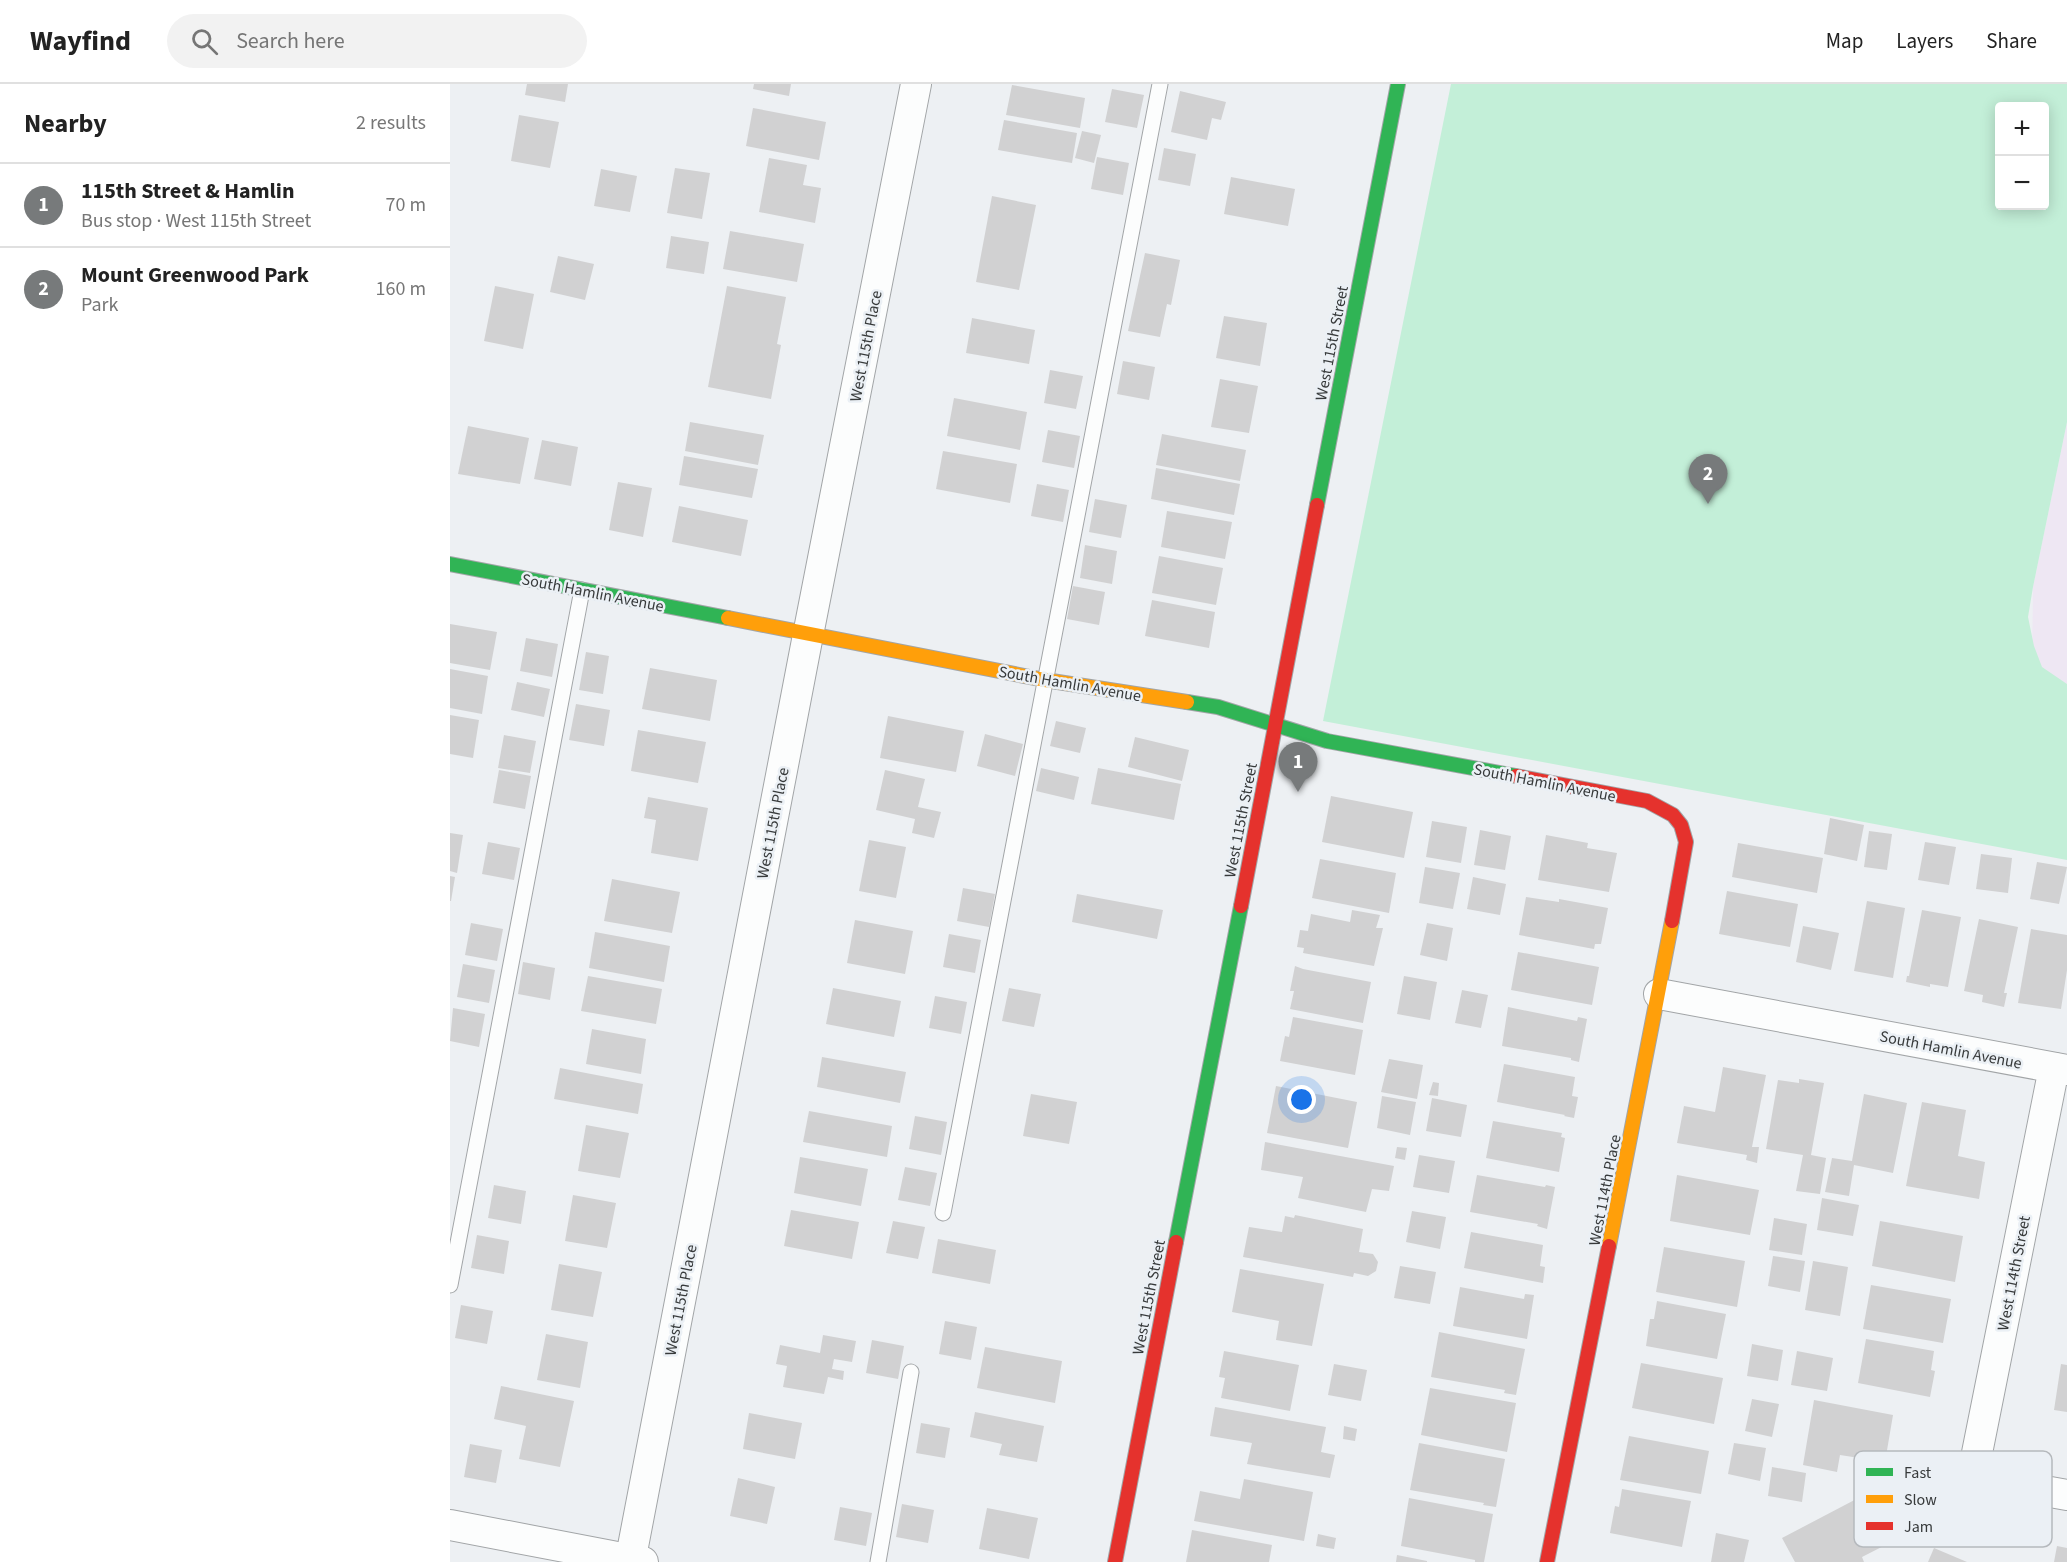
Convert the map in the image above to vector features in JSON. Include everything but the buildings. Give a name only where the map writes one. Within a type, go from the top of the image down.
[{"type":"street","name":"West 115th Place","points":[[635,1561],[808,635],[916,84]]},
{"type":"street","name":"West 115th Street","points":[[1115,1562],[1398,84]]},
{"type":"street","name":"South Hamlin Avenue","points":[[450,564],[1045,680],[1218,707],[1327,741],[1647,801],[1670,811],[1682,824]]},
{"type":"street","name":"West 114th Place","points":[[1547,1562],[1659,994],[1686,842],[1682,824]]},
{"type":"street","name":"South Hamlin Avenue","points":[[1659,994],[2060,1069]]},
{"type":"street","name":"West 114th Street","points":[[1978,1451],[2060,1069]]},
{"type":"street","name":"West 114th Street","points":[[2052,1492],[2067,1495]]},
{"type":"street","points":[[450,1525],[635,1561]]},
{"type":"lane","points":[[943,1213],[1160,84]]},
{"type":"lane","points":[[450,1285],[582,590]]},
{"type":"lane","points":[[878,1562],[911,1372]]},
{"type":"shaded area","points":[[2067,422],[2067,684],[2032,663],[2033,587]]},
{"type":"green space","points":[[1451,84],[2067,84],[2067,422],[2028,617],[2034,646],[2042,667],[2067,684],[2067,860],[1323,721]]},
{"type":"traffic: fast","points":[[1317,505],[1398,84]]},
{"type":"traffic: fast","points":[[450,564],[728,618]]},
{"type":"traffic: fast","points":[[1187,702],[1218,707],[1327,741],[1516,776]]},
{"type":"traffic: fast","points":[[1176,1242],[1241,906]]},
{"type":"traffic: slow","points":[[728,618],[1045,680],[1187,702]]},
{"type":"traffic: slow","points":[[1609,1246],[1672,921]]},
{"type":"traffic: jam","points":[[1241,906],[1317,505]]},
{"type":"traffic: jam","points":[[1516,776],[1647,801],[1673,815],[1681,825],[1686,842],[1672,921]]},
{"type":"traffic: jam","points":[[1115,1562],[1176,1242]]},
{"type":"traffic: jam","points":[[1547,1562],[1609,1246]]},
{"type":"place","name":"Mount Greenwood Park","points":[[1708,504]]},
{"type":"place","name":"115th Street & Hamlin","points":[[1298,792]]}]
